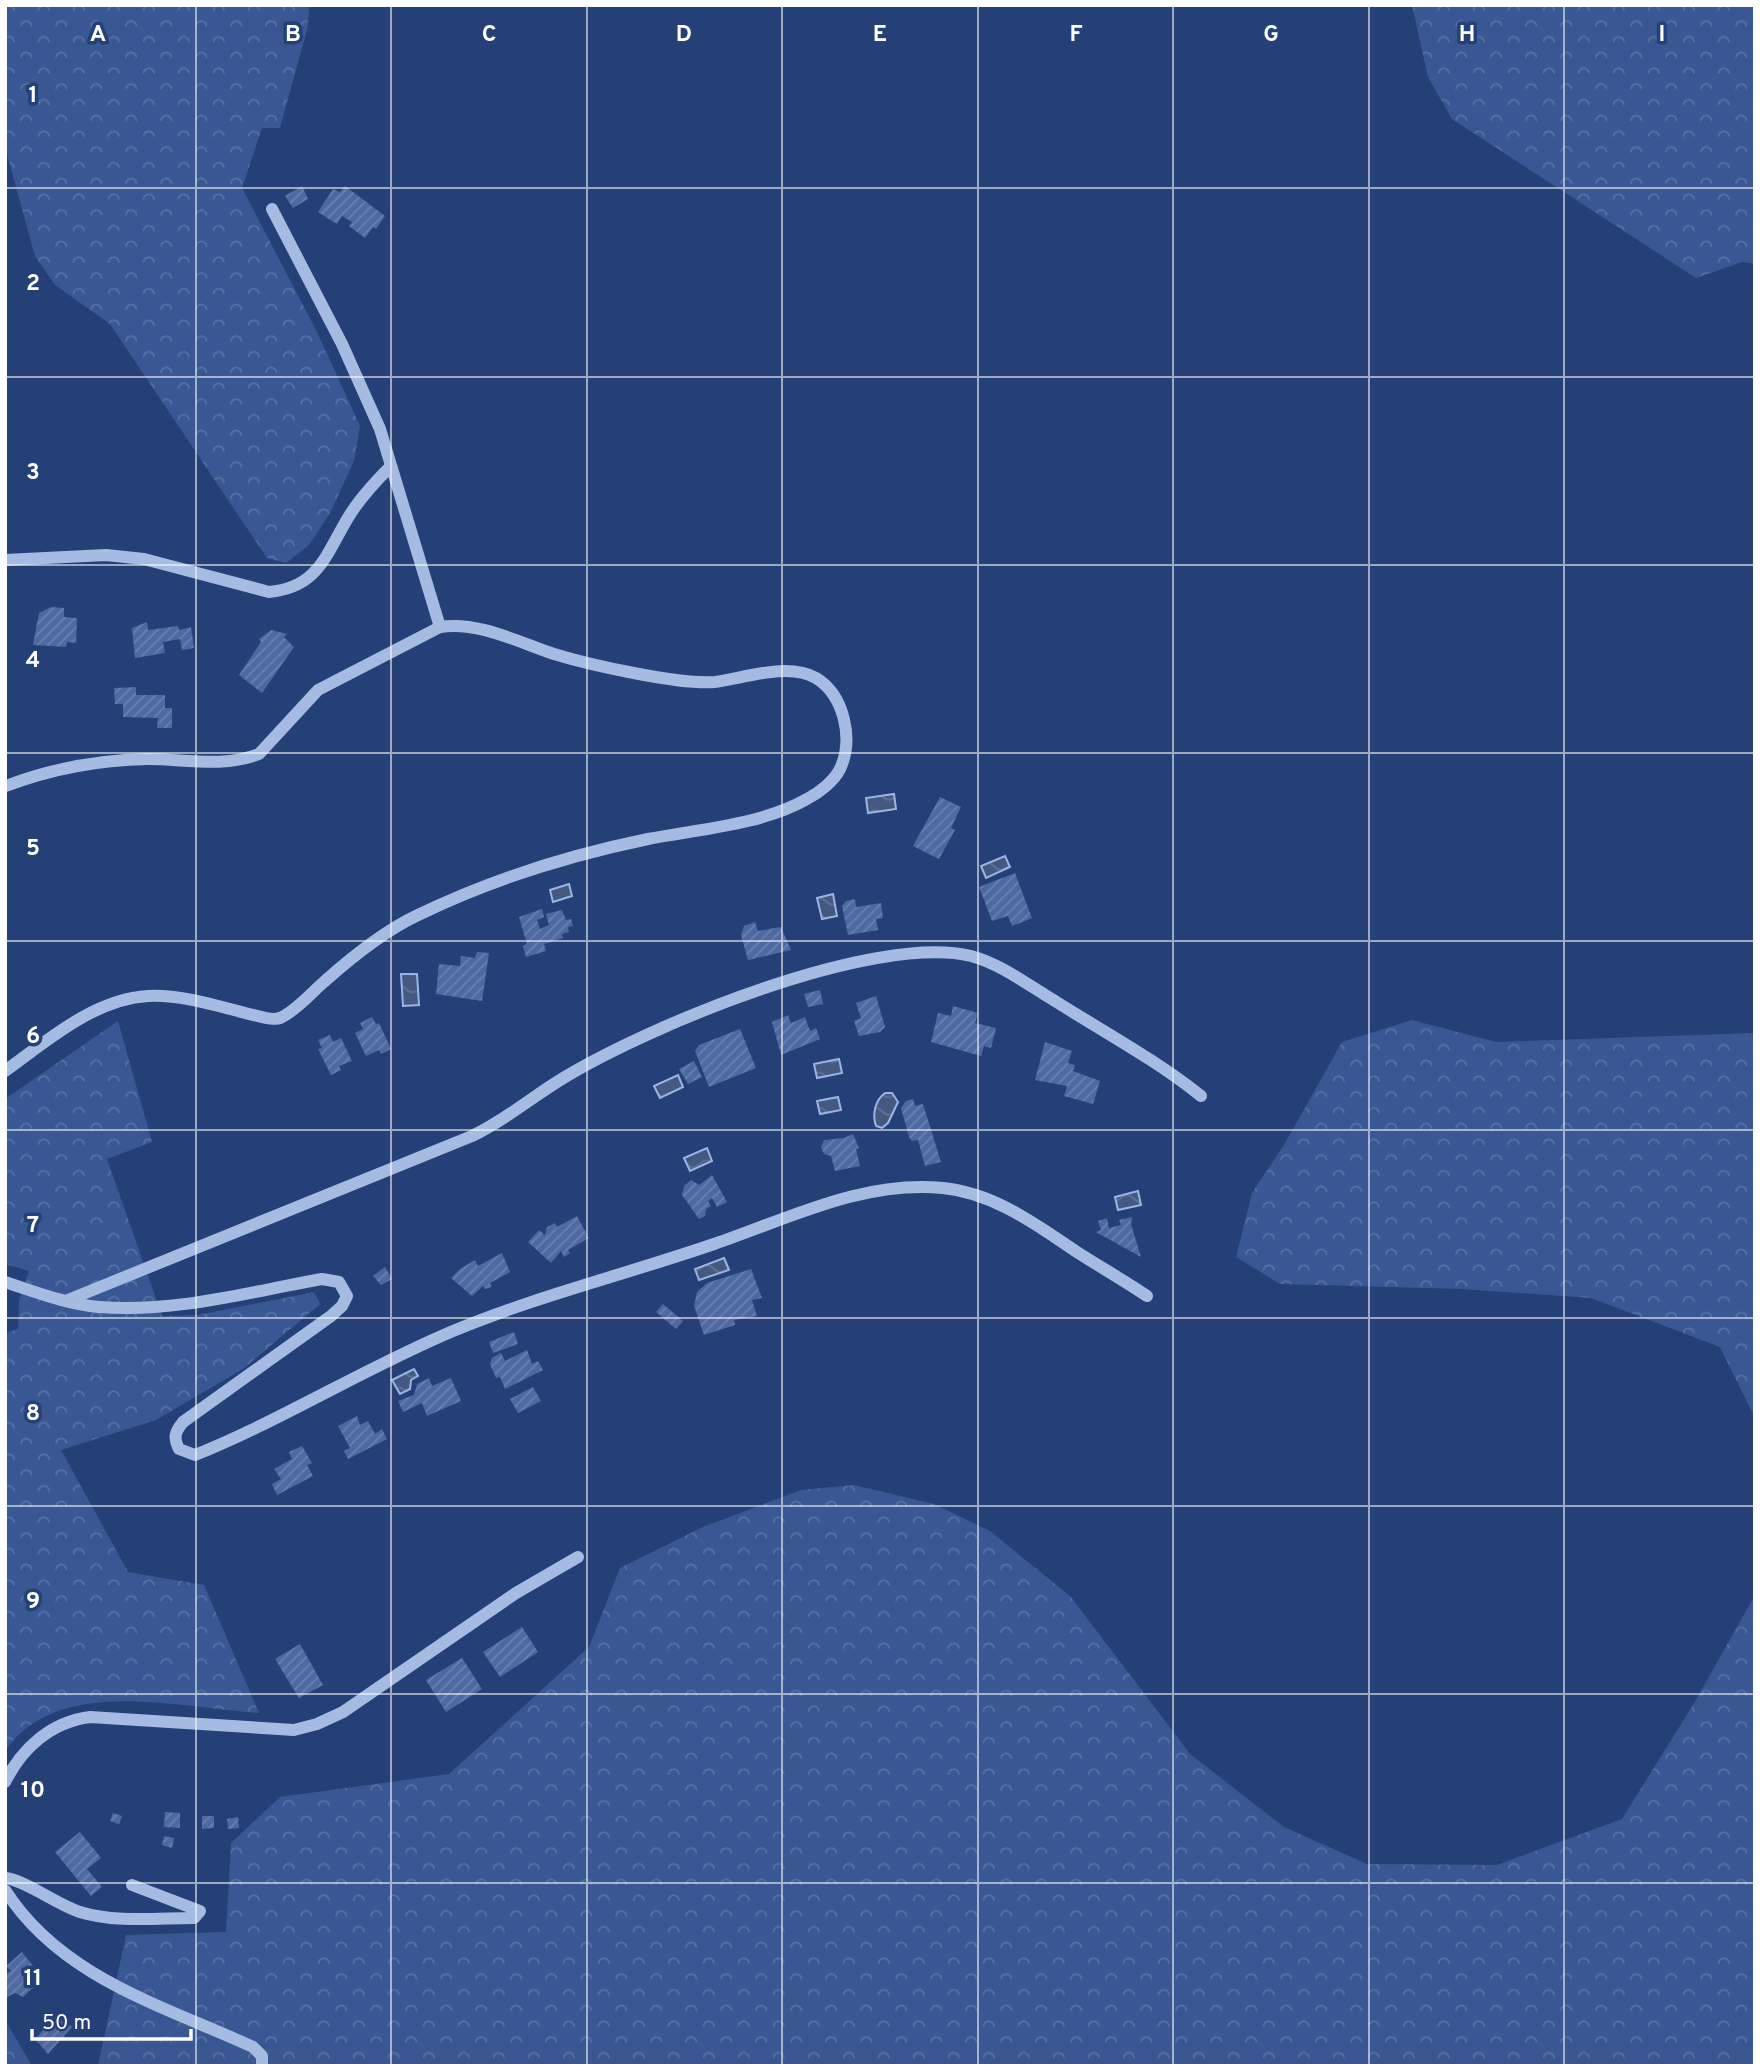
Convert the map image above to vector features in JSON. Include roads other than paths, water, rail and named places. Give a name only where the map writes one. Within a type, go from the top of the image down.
[{"type":"street","points":[[272,209],[363,389],[440,627]]},
{"type":"street","points":[[5,561],[106,555],[144,559],[269,592],[288,590],[314,575],[366,491],[390,467]]},
{"type":"street","points":[[5,1071],[79,1019],[137,998],[162,996],[266,1018],[283,1017],[339,969],[395,927],[418,915],[504,881],[581,855],[777,812],[808,799],[840,769],[846,740],[842,713],[829,690],[811,676],[796,672],[766,673],[693,682],[562,656],[465,625],[440,627],[318,690],[259,754],[246,760],[94,763],[47,771],[6,786]]},
{"type":"street","points":[[67,1301],[472,1136],[510,1115],[565,1077],[690,1016],[757,991],[879,959],[910,954],[955,954],[995,965],[1173,1073],[1201,1096]]},
{"type":"street","points":[[5,1282],[67,1301],[98,1307],[187,1305],[322,1279],[335,1280],[343,1285],[347,1296],[331,1316],[183,1422],[175,1431],[175,1441],[179,1449],[195,1455],[279,1417],[383,1362],[456,1330],[634,1268],[714,1244],[806,1208],[863,1194],[904,1188],[944,1188],[988,1199],[1013,1210],[1147,1296]]},
{"type":"street","points":[[5,1782],[38,1739],[58,1724],[76,1719],[243,1729],[294,1730],[317,1724],[342,1712],[516,1593],[578,1557]]},
{"type":"street","points":[[5,1878],[14,1879],[56,1904],[93,1916],[194,1918],[200,1911],[132,1885]]},
{"type":"street","points":[[5,1890],[35,1928],[80,1965],[124,1991],[253,2047],[262,2056],[262,2066]]},
{"type":"water","points":[[894,794],[896,809],[868,813],[866,798]]},
{"type":"water","points":[[1005,856],[1010,867],[986,878],[981,866]]},
{"type":"water","points":[[569,884],[572,896],[553,902],[550,890]]},
{"type":"water","points":[[833,894],[837,916],[822,919],[817,898]]},
{"type":"water","points":[[401,974],[417,974],[419,1005],[403,1006]]},
{"type":"water","points":[[839,1059],[842,1073],[817,1078],[814,1064]]},
{"type":"water","points":[[678,1075],[683,1087],[660,1098],[654,1086]]},
{"type":"water","points":[[885,1093],[892,1093],[898,1102],[888,1123],[882,1128],[876,1126],[874,1113]]},
{"type":"water","points":[[838,1097],[841,1110],[820,1114],[817,1101]]},
{"type":"water","points":[[707,1148],[712,1161],[690,1171],[684,1158]]},
{"type":"water","points":[[1138,1191],[1141,1205],[1118,1210],[1115,1197]]},
{"type":"water","points":[[724,1258],[729,1270],[699,1280],[695,1269]]},
{"type":"water","points":[[414,1369],[418,1376],[411,1380],[410,1389],[400,1394],[392,1380]]}]
